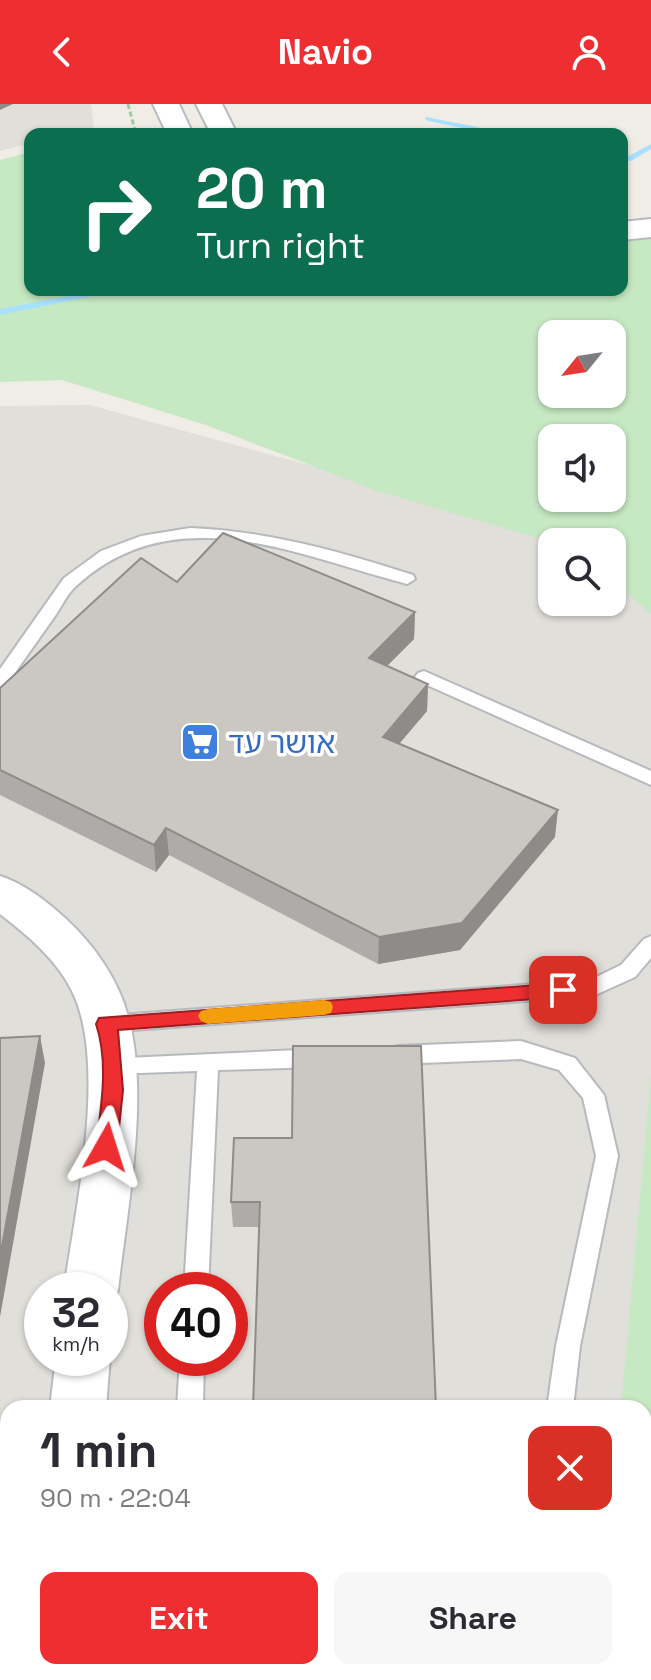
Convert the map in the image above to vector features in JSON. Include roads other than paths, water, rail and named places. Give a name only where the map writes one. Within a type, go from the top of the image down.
[{"type":"street","points":[[166,104],[177,128]]},
{"type":"street","points":[[209,104],[221,128]]},
{"type":"street","points":[[628,208],[651,206]]},
{"type":"street","points":[[628,230],[651,228]]},
{"type":"street","points":[[0,892],[50,930],[75,957],[96,989],[109,1044],[113,1090],[93,1272]]},
{"type":"street","points":[[79,1400],[81,1376]]},
{"type":"lane","points":[[0,682],[69,582],[106,554],[157,537],[203,532],[269,538],[407,579]]},
{"type":"lane","points":[[424,677],[651,779]]},
{"type":"lane","points":[[109,1044],[593,988],[628,971],[651,944]]},
{"type":"lane","points":[[109,1044],[208,1062],[348,1057]]},
{"type":"lane","points":[[380,1055],[521,1050],[567,1064],[593,1095],[607,1156],[568,1346],[561,1400]]},
{"type":"lane","points":[[197,1272],[208,1062]]},
{"type":"lane","points":[[190,1400],[191,1376]]},
{"type":"waterway","points":[[429,119],[473,128]]},
{"type":"waterway","points":[[628,159],[651,146]]},
{"type":"waterway","points":[[0,312],[82,296]]},
{"type":"place","name":"אושר עד","points":[[200,742]]}]
